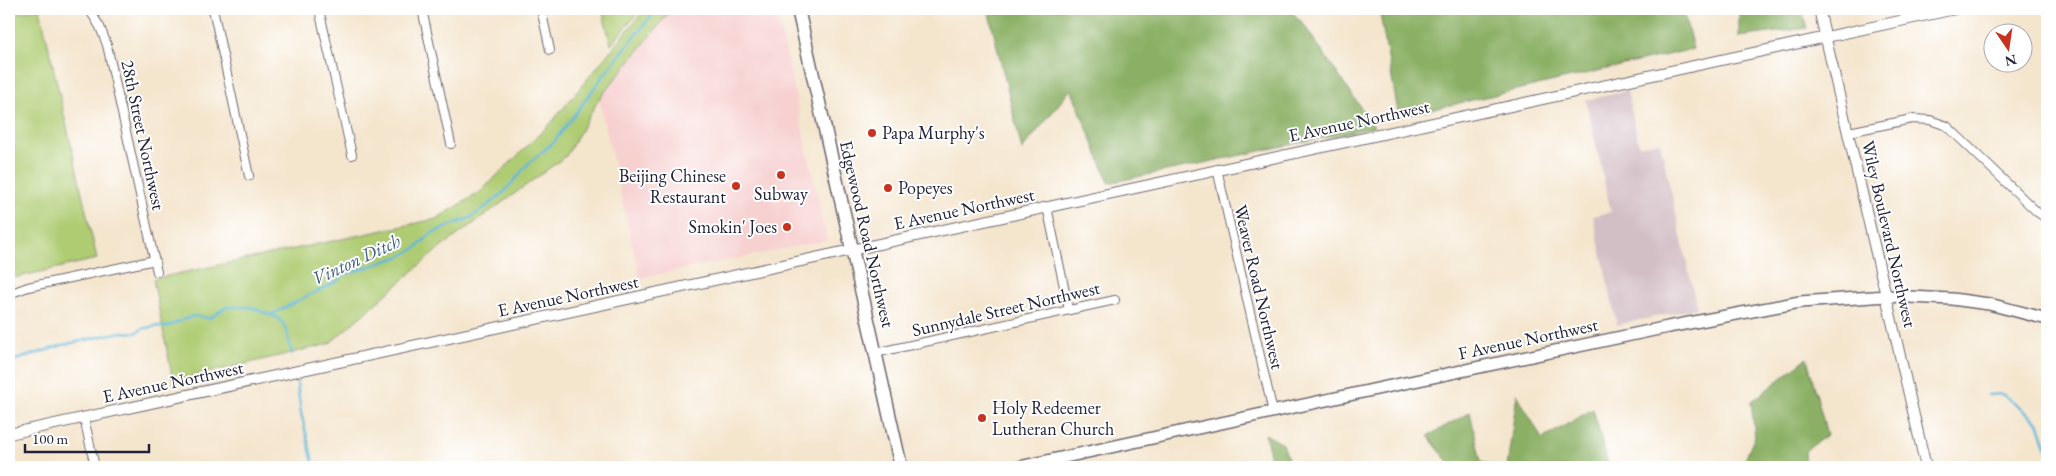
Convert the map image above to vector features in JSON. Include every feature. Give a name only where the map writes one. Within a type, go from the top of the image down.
[{"type":"main road","name":"Edgewood Road Northwest","points":[[798,9],[901,467]]},
{"type":"main road","name":"F Avenue Northwest","points":[[1019,467],[1272,412],[1800,302],[1887,296],[1952,299],[1989,304],[2047,319]]},
{"type":"street","name":"28th Street Northwest","points":[[89,9],[100,27],[107,45],[157,272]]},
{"type":"street","points":[[213,9],[249,176]]},
{"type":"street","points":[[319,9],[352,155]]},
{"type":"street","points":[[422,9],[451,144]]},
{"type":"street","points":[[541,9],[550,50]]},
{"type":"street","name":"Wiley Boulevard Northwest","points":[[1819,9],[1926,467]]},
{"type":"street","name":"E Avenue Northwest","points":[[9,434],[1826,37],[1939,10],[1955,9]]},
{"type":"street","points":[[1849,132],[1912,119],[1930,120],[1947,126],[2037,212],[2047,219]]},
{"type":"street","name":"Weaver Road Northwest","points":[[1217,169],[1272,412]]},
{"type":"street","points":[[1047,207],[1069,310]]},
{"type":"street","points":[[9,294],[28,287],[155,260]]},
{"type":"street","name":"Sunnydale Street Northwest","points":[[875,353],[1115,300]]},
{"type":"street","points":[[84,418],[95,467]]},
{"type":"shaded area","points":[[672,9],[776,9],[827,240],[640,278],[599,99]]},
{"type":"shaded area","points":[[1627,91],[1639,146],[1660,142],[1697,308],[1617,325],[1593,216],[1611,212],[1586,100]]},
{"type":"green space","points":[[40,9],[97,259],[9,279],[9,15]]},
{"type":"green space","points":[[602,9],[641,9],[611,45]]},
{"type":"green space","points":[[645,9],[672,9],[599,99],[566,156],[436,251],[329,344],[173,381],[153,279],[436,219],[479,193],[552,122]]},
{"type":"green space","points":[[988,9],[1289,9],[1302,22],[1374,127],[1109,183],[1071,89],[1022,150]]},
{"type":"green space","points":[[1379,9],[1683,9],[1693,49],[1399,117]]},
{"type":"green space","points":[[1739,9],[1802,9],[1807,28],[1739,37]]},
{"type":"green space","points":[[1807,358],[1827,435],[1805,451],[1806,467],[1742,467],[1755,436],[1751,402]]},
{"type":"green space","points":[[1517,394],[1542,439],[1593,409],[1609,467],[1507,467]]},
{"type":"green space","points":[[1470,412],[1481,462],[1500,467],[1452,467],[1428,436]]},
{"type":"green space","points":[[1265,434],[1283,444],[1291,467],[1273,467]]},
{"type":"waterway","name":"Vinton Ditch","points":[[9,362],[63,345],[121,332],[136,333],[142,329],[155,326],[166,327],[193,316],[210,318],[226,307],[251,307],[270,315],[336,282],[343,275],[401,256],[416,248],[432,233],[472,217],[504,192],[529,163],[554,142],[610,67],[657,9]]},
{"type":"waterway","points":[[271,315],[281,321],[284,326],[292,354]]},
{"type":"waterway","points":[[297,384],[301,413],[313,462]]},
{"type":"waterway","points":[[1988,395],[2002,394],[2038,422],[2047,449]]},
{"type":"place","name":"Papa Murphy's","points":[[872,133]]},
{"type":"place","name":"Subway","points":[[781,175]]},
{"type":"place","name":"Beijing Chinese Restaurant","points":[[736,186]]},
{"type":"place","name":"Popeyes","points":[[888,188]]},
{"type":"place","name":"Smokin' Joes","points":[[787,227]]},
{"type":"place","name":"Holy Redeemer Lutheran Church","points":[[982,418]]}]
